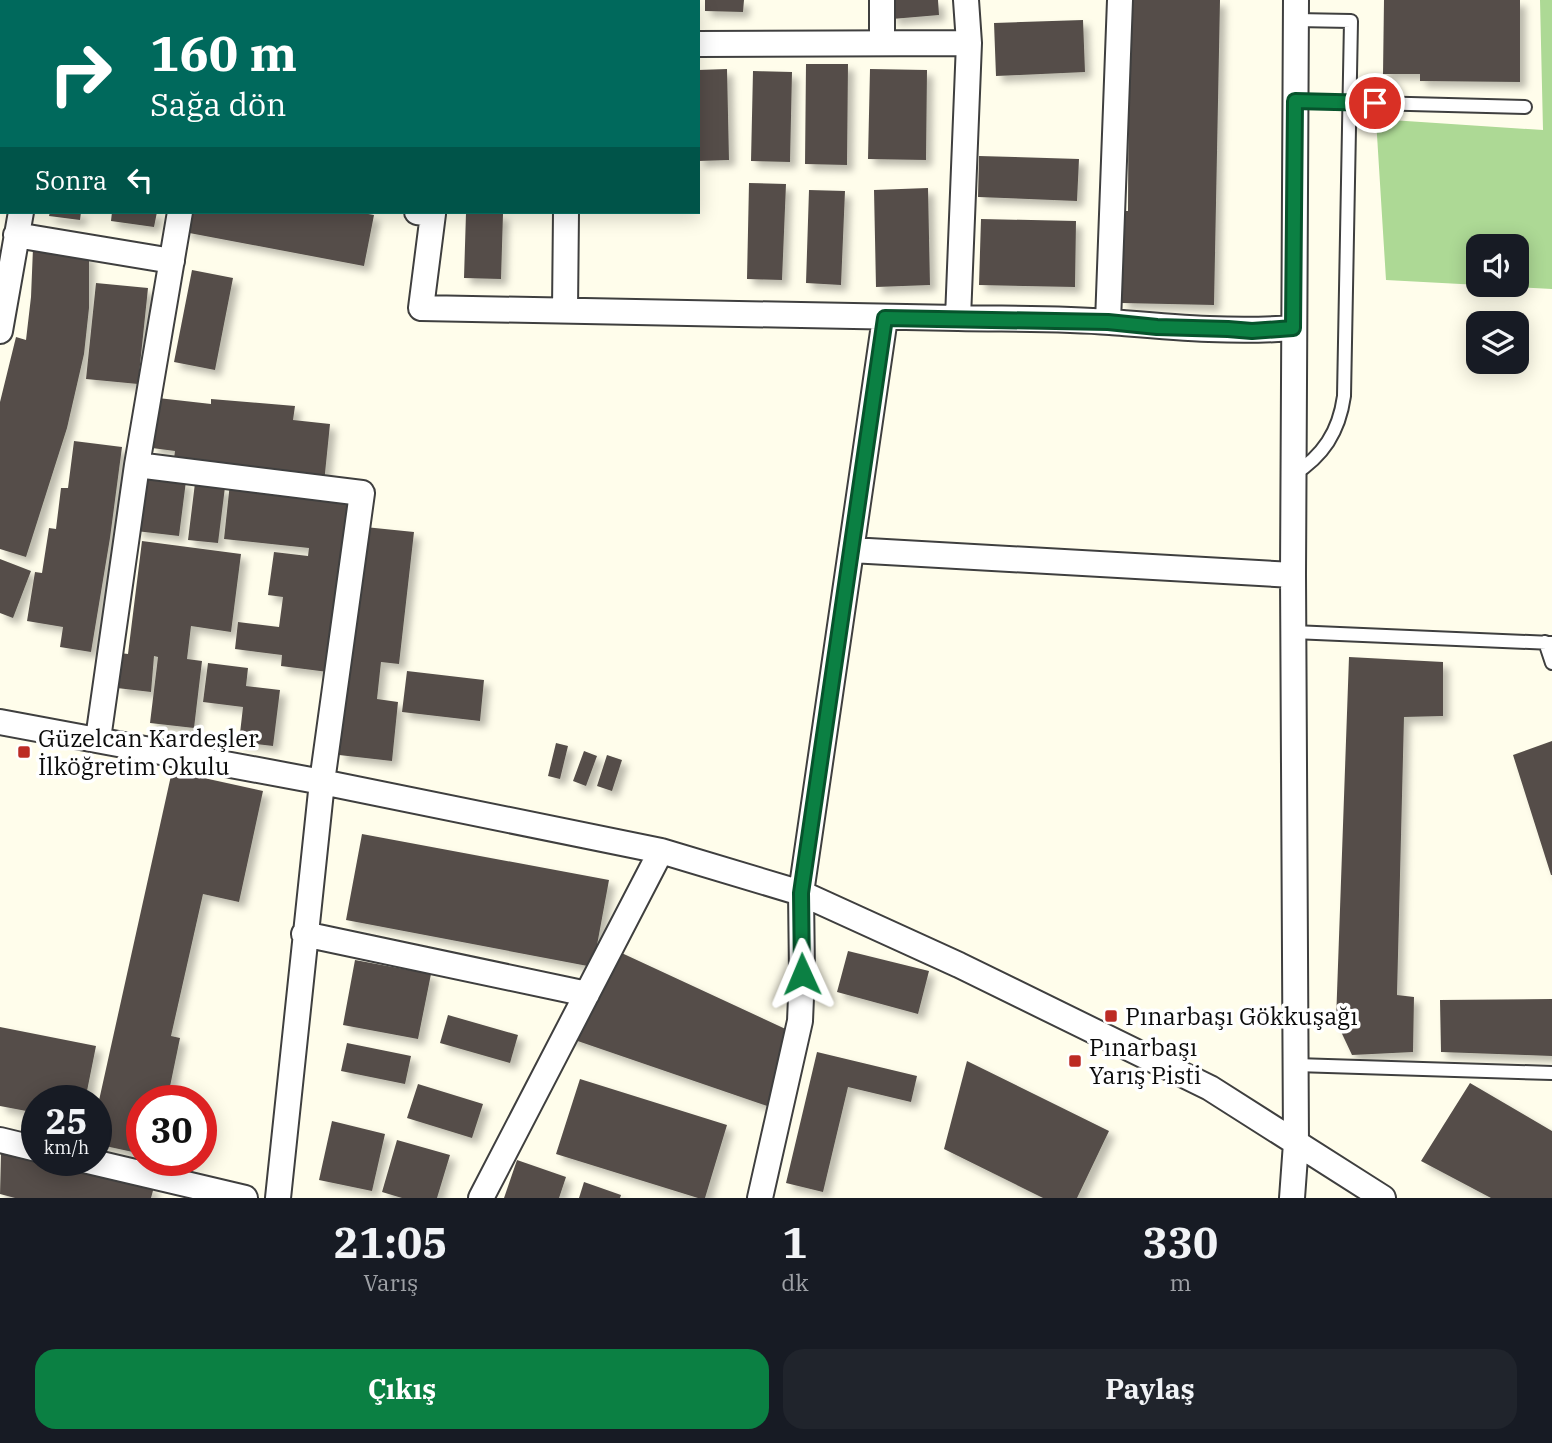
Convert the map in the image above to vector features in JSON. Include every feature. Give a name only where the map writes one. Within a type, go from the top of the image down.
[{"type":"street","points":[[882,0],[882,42]]},
{"type":"street","points":[[958,318],[969,43],[966,0]]},
{"type":"street","points":[[1108,322],[1121,0]]},
{"type":"street","points":[[1292,1198],[1296,1143],[1293,328],[1296,10]]},
{"type":"street","points":[[700,44],[969,43]]},
{"type":"street","points":[[98,739],[137,465],[180,214]]},
{"type":"street","points":[[433,214],[421,308],[1108,322],[1252,331],[1293,328]]},
{"type":"street","points":[[565,310],[566,214]]},
{"type":"street","points":[[0,331],[19,224],[172,261]]},
{"type":"street","points":[[760,1198],[800,1021],[801,893],[885,318]]},
{"type":"street","points":[[137,465],[362,493],[322,782],[278,1198]]},
{"type":"street","points":[[851,550],[1293,575]]},
{"type":"street","points":[[0,722],[322,782],[661,851],[801,893],[959,964],[1210,1088],[1383,1198]]},
{"type":"street","points":[[481,1198],[661,851]]},
{"type":"street","points":[[304,934],[587,994]]},
{"type":"street","points":[[0,1140],[21,1145]]},
{"type":"street","points":[[112,1170],[168,1189],[245,1198]]},
{"type":"lane","points":[[1293,475],[1308,466],[1321,453],[1331,438],[1342,411],[1351,21],[1296,10]]},
{"type":"lane","points":[[1295,101],[1525,107]]},
{"type":"lane","points":[[1293,632],[1549,643],[1552,663]]},
{"type":"lane","points":[[1296,1065],[1552,1073]]},
{"type":"green space","points":[[1540,0],[1552,0],[1552,289],[1529,288],[1529,234],[1466,234],[1466,284],[1386,280],[1376,119],[1543,130]]},
{"type":"building","points":[[705,0],[744,0],[743,12],[705,11]]},
{"type":"building","points":[[890,0],[938,0],[939,15],[892,19]]},
{"type":"building","points":[[1129,0],[1220,0],[1214,305],[1122,303],[1123,211],[1128,211]]},
{"type":"building","points":[[1384,0],[1520,0],[1520,82],[1420,81],[1420,74],[1383,74]]},
{"type":"building","points":[[1083,20],[1085,72],[996,76],[994,23]]},
{"type":"building","points":[[806,64],[848,64],[847,165],[805,164]]},
{"type":"building","points":[[727,69],[729,160],[700,161],[700,70]]},
{"type":"building","points":[[870,69],[927,70],[926,160],[868,159]]},
{"type":"building","points":[[753,71],[792,72],[790,162],[751,161]]},
{"type":"building","points":[[979,156],[1079,159],[1077,201],[978,197]]},
{"type":"building","points":[[749,183],[786,184],[782,280],[747,279]]},
{"type":"building","points":[[928,188],[930,285],[876,287],[874,190]]},
{"type":"building","points":[[809,190],[845,191],[841,285],[806,283]]},
{"type":"building","points":[[50,214],[81,214],[80,220]]},
{"type":"building","points":[[112,214],[157,214],[154,227],[111,221]]},
{"type":"building","points":[[187,214],[374,215],[364,266],[184,232]]},
{"type":"building","points":[[466,214],[503,214],[501,279],[464,278]]},
{"type":"building","points":[[981,219],[1076,221],[1075,287],[979,285]]},
{"type":"building","points":[[33,248],[89,254],[89,308],[84,354],[67,428],[26,557],[0,549],[0,402],[16,337],[26,340]]},
{"type":"building","points":[[192,270],[233,278],[215,370],[174,362]]},
{"type":"building","points":[[96,283],[148,288],[138,384],[86,379]]},
{"type":"building","points":[[158,398],[211,404],[211,399],[295,406],[293,420],[330,424],[324,483],[173,466],[175,451],[152,448]]},
{"type":"building","points":[[74,441],[122,447],[91,652],[60,647],[63,627],[27,621],[35,572],[42,573],[49,528],[56,529],[61,488],[68,488]]},
{"type":"building","points":[[143,476],[186,481],[179,536],[136,531]]},
{"type":"building","points":[[195,483],[225,487],[218,543],[188,540]]},
{"type":"building","points":[[230,483],[349,502],[328,672],[281,666],[282,655],[235,649],[238,622],[279,627],[283,597],[268,595],[274,552],[308,556],[309,548],[224,539]]},
{"type":"building","points":[[365,527],[414,532],[399,664],[381,662],[377,699],[398,702],[392,761],[339,755]]},
{"type":"building","points":[[142,541],[241,554],[231,632],[191,626],[187,659],[202,661],[194,728],[150,723],[158,657],[154,656],[151,692],[117,688],[120,653],[128,654]]},
{"type":"building","points":[[0,559],[31,571],[13,618],[0,613]]},
{"type":"building","points":[[1349,657],[1443,662],[1443,716],[1404,717],[1397,995],[1414,997],[1413,1052],[1352,1055],[1336,1021]]},
{"type":"building","points":[[208,663],[248,668],[246,686],[280,690],[273,746],[239,742],[243,707],[203,702]]},
{"type":"building","points":[[407,671],[484,680],[480,721],[402,712]]},
{"type":"building","points":[[1552,741],[1552,875],[1551,875],[1513,755]]},
{"type":"building","points":[[556,743],[568,746],[560,779],[548,776]]},
{"type":"building","points":[[584,751],[597,756],[586,786],[573,781]]},
{"type":"building","points":[[607,755],[622,760],[612,791],[597,786]]},
{"type":"building","points":[[172,771],[263,791],[239,902],[203,894],[171,1036],[180,1038],[170,1085],[126,1085],[126,1151],[112,1147],[112,1085],[102,1085]]},
{"type":"building","points":[[362,834],[609,880],[593,967],[346,920]]},
{"type":"building","points":[[613,949],[792,1032],[773,1108],[566,1037]]},
{"type":"building","points":[[848,951],[929,971],[918,1014],[837,992]]},
{"type":"building","points":[[355,960],[431,974],[418,1039],[343,1025]]},
{"type":"building","points":[[1552,999],[1552,1056],[1441,1052],[1440,1000]]},
{"type":"building","points":[[448,1015],[518,1035],[510,1063],[440,1043]]},
{"type":"building","points":[[0,1027],[96,1046],[88,1085],[21,1085],[21,1110],[0,1106]]},
{"type":"building","points":[[347,1043],[411,1056],[405,1084],[341,1071]]},
{"type":"building","points":[[817,1052],[917,1076],[911,1102],[848,1087],[823,1192],[786,1183]]},
{"type":"building","points":[[967,1061],[1109,1131],[1077,1198],[1043,1198],[944,1149]]},
{"type":"building","points":[[580,1079],[727,1125],[705,1198],[556,1154]]},
{"type":"building","points":[[1470,1083],[1552,1131],[1552,1198],[1491,1198],[1421,1161]]},
{"type":"building","points":[[418,1084],[483,1104],[472,1138],[407,1118]]},
{"type":"building","points":[[332,1121],[385,1134],[372,1191],[319,1180]]},
{"type":"building","points":[[397,1140],[450,1155],[437,1198],[402,1198],[382,1192]]},
{"type":"building","points":[[1,1152],[21,1157],[21,1176],[106,1176],[154,1187],[151,1198],[15,1198],[0,1194]]},
{"type":"building","points":[[517,1160],[566,1177],[559,1198],[504,1198]]},
{"type":"building","points":[[584,1182],[621,1195],[620,1198],[579,1198]]},
{"type":"place","name":"Güzelcan Kardeşler İlköğretim Okulu","points":[[24,752]]},
{"type":"place","name":"Pınarbaşı Gökkuşağı","points":[[1111,1016]]},
{"type":"place","name":"Pınarbaşı Yarış Pisti","points":[[1075,1061]]},
{"type":"route","points":[[802,974],[801,893],[885,318],[1108,322],[1252,331],[1293,328],[1295,101],[1375,103]]}]
